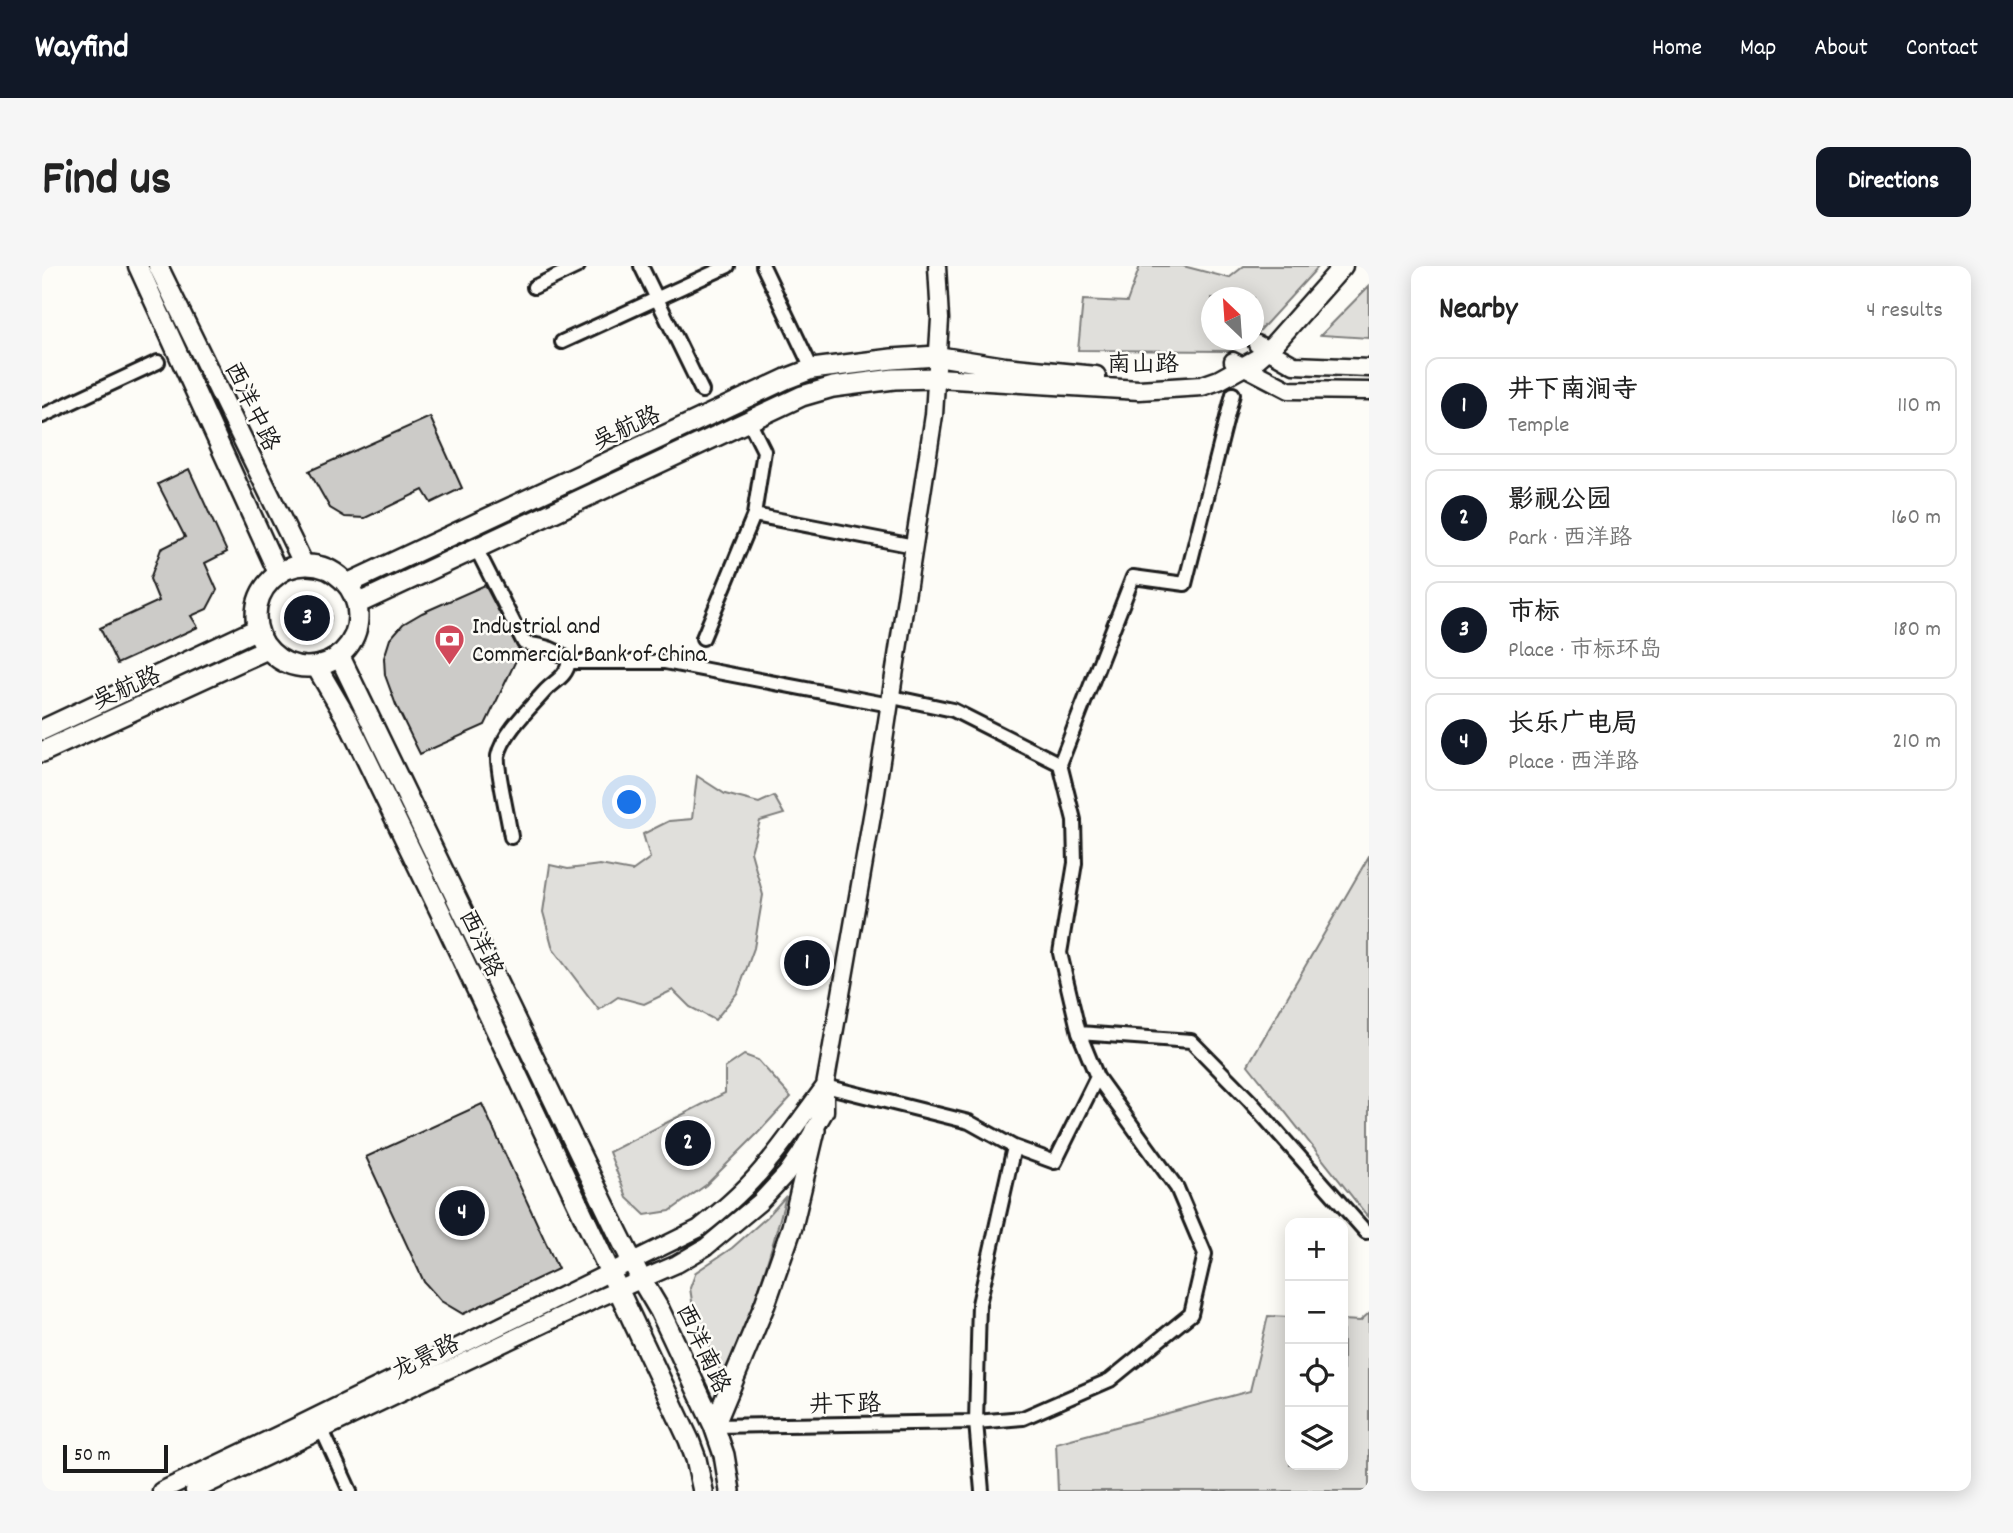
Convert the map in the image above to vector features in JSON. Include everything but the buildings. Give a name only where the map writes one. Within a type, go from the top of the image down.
[{"type":"main road","name":"南山路","points":[[1264,345],[1329,266]]},
{"type":"main road","name":"南山路","points":[[1264,345],[1343,266]]},
{"type":"main road","name":"西洋中路","points":[[149,269],[262,480],[304,565]]},
{"type":"main road","name":"西洋中路","points":[[149,269],[240,491],[278,573]]},
{"type":"main road","name":"南山路","points":[[937,378],[1139,390],[1202,386],[1219,380],[1258,350]]},
{"type":"main road","name":"吴航路","points":[[347,584],[811,369],[937,356]]},
{"type":"main road","name":"南山路","points":[[937,356],[1005,368],[1141,381],[1192,377],[1239,364]]},
{"type":"main road","name":"吴航路","points":[[357,604],[802,396],[833,387],[894,379],[937,378]]},
{"type":"main road","points":[[240,491],[262,480]]},
{"type":"main road","points":[[404,557],[413,578]]},
{"type":"main road","points":[[304,565],[324,568],[337,574],[347,584],[357,604],[358,618],[355,632],[339,655],[316,666],[303,667],[278,658],[267,649],[257,629],[256,613],[259,598],[267,584],[278,573],[287,568],[304,565]]},
{"type":"main road","name":"吴航路","points":[[42,730],[257,629]]},
{"type":"main road","name":"吴航路","points":[[42,752],[267,649]]},
{"type":"main road","name":"西洋路","points":[[339,655],[618,1233]]},
{"type":"main road","name":"西洋路","points":[[316,666],[347,719],[615,1281]]},
{"type":"main road","points":[[174,668],[183,688]]},
{"type":"main road","points":[[347,719],[365,711]]},
{"type":"main road","points":[[714,1426],[765,1304],[788,1240],[815,1130]]},
{"type":"main road","name":"西洋南路","points":[[618,1233],[660,1311],[714,1426],[724,1455],[730,1491]]},
{"type":"main road","points":[[615,1281],[689,1440],[703,1491]]},
{"type":"street","points":[[534,286],[578,266]]},
{"type":"street","points":[[641,266],[702,391]]},
{"type":"street","points":[[562,342],[728,266]]},
{"type":"street","points":[[763,266],[811,369]]},
{"type":"street","name":"龙景路","points":[[194,1491],[322,1430],[615,1281],[637,1271],[677,1264],[706,1247],[760,1202],[786,1174],[815,1130],[825,1111],[825,1087],[891,701],[934,415],[940,319],[937,266]]},
{"type":"street","points":[[1264,348],[1294,365],[1369,368]]},
{"type":"street","points":[[42,416],[158,362]]},
{"type":"street","points":[[1239,364],[1289,390],[1369,391]]},
{"type":"street","points":[[569,662],[665,662],[953,710],[1060,764],[1133,577],[1185,584],[1233,394]]},
{"type":"street","points":[[703,638],[754,515],[764,451],[749,421]]},
{"type":"street","points":[[754,515],[914,546]]},
{"type":"street","points":[[476,548],[524,643],[561,652],[569,662]]},
{"type":"street","points":[[511,836],[497,757],[514,726],[567,671],[569,662]]},
{"type":"street","name":"井下路","points":[[714,1426],[1023,1419],[1110,1380],[1191,1314],[1205,1254],[1177,1188],[1097,1077],[1079,1033],[1060,953],[1075,863],[1074,820],[1060,764]]},
{"type":"street","points":[[1079,1033],[1191,1041],[1250,1101],[1366,1231]]},
{"type":"street","points":[[637,1271],[698,1229],[746,1187],[768,1163],[825,1087],[969,1122],[1014,1147],[1055,1162],[1097,1077]]},
{"type":"street","points":[[982,1491],[976,1422],[979,1304],[1014,1147]]},
{"type":"street","points":[[161,1491],[615,1281]]},
{"type":"street","points":[[322,1430],[350,1491]]},
{"type":"shaded area","points":[[1140,266],[1183,266],[1229,278],[1244,266],[1319,266],[1264,326],[1264,287],[1201,287],[1201,350],[1231,351],[1078,350],[1083,300],[1127,302]]},
{"type":"shaded area","points":[[1369,286],[1369,338],[1321,335]]},
{"type":"shaded area","points":[[308,593],[324,600],[331,616],[324,632],[308,639],[292,632],[285,616],[292,600]]},
{"type":"shaded area","points":[[697,776],[725,794],[759,803],[774,796],[784,814],[760,821],[751,852],[763,895],[754,948],[738,992],[715,1020],[690,1007],[673,990],[644,1004],[618,997],[599,1010],[553,949],[543,912],[550,865],[568,869],[600,865],[632,871],[650,858],[643,834],[669,821],[692,819]]},
{"type":"shaded area","points":[[1369,856],[1369,1218],[1248,1065]]},
{"type":"shaded area","points":[[744,1055],[758,1060],[791,1097],[706,1185],[670,1211],[645,1215],[627,1198],[609,1152],[725,1093],[725,1068]]},
{"type":"shaded area","points":[[786,1196],[756,1298],[736,1348],[722,1374],[694,1314],[690,1288],[696,1272],[732,1248]]},
{"type":"shaded area","points":[[1369,1313],[1369,1491],[1058,1491],[1056,1443],[1250,1391],[1268,1316],[1285,1317],[1285,1470],[1348,1470],[1348,1320],[1360,1321]]},
{"type":"place","name":"市标","points":[[307,618]]},
{"type":"place","name":"Industrial and Commercial Bank of China","points":[[449,666]]},
{"type":"place","name":"井下南涧寺","points":[[807,963]]},
{"type":"place","name":"影视公园","points":[[688,1143]]},
{"type":"place","name":"长乐广电局","points":[[462,1213]]}]
